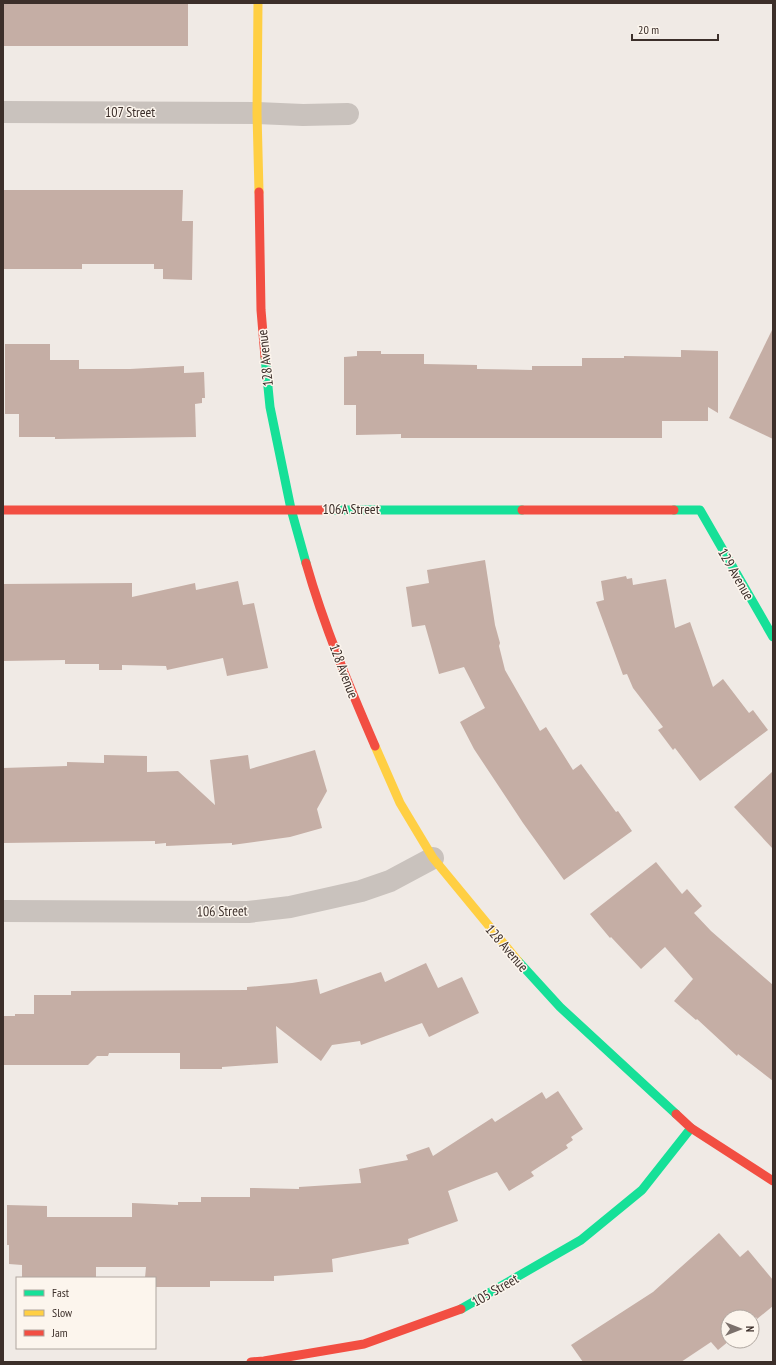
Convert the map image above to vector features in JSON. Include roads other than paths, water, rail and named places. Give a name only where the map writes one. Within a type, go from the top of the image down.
[{"type":"street","name":"128 Avenue","points":[[258,3],[257,113],[261,310],[270,407],[291,509],[316,598],[355,701],[400,803],[432,858],[507,948],[560,1007],[690,1128],[773,1181]]},
{"type":"street","name":"107 Street","points":[[3,112],[257,113],[302,115],[348,114]]},
{"type":"street","name":"106A Street","points":[[3,510],[700,510]]},
{"type":"street","name":"129 Avenue","points":[[700,510],[773,636]]},
{"type":"street","name":"106 Street","points":[[3,911],[248,912],[290,907],[361,891],[390,881],[432,858]]},
{"type":"street","name":"105 Street","points":[[250,1362],[364,1344],[460,1310],[581,1240],[642,1190],[690,1128]]}]
